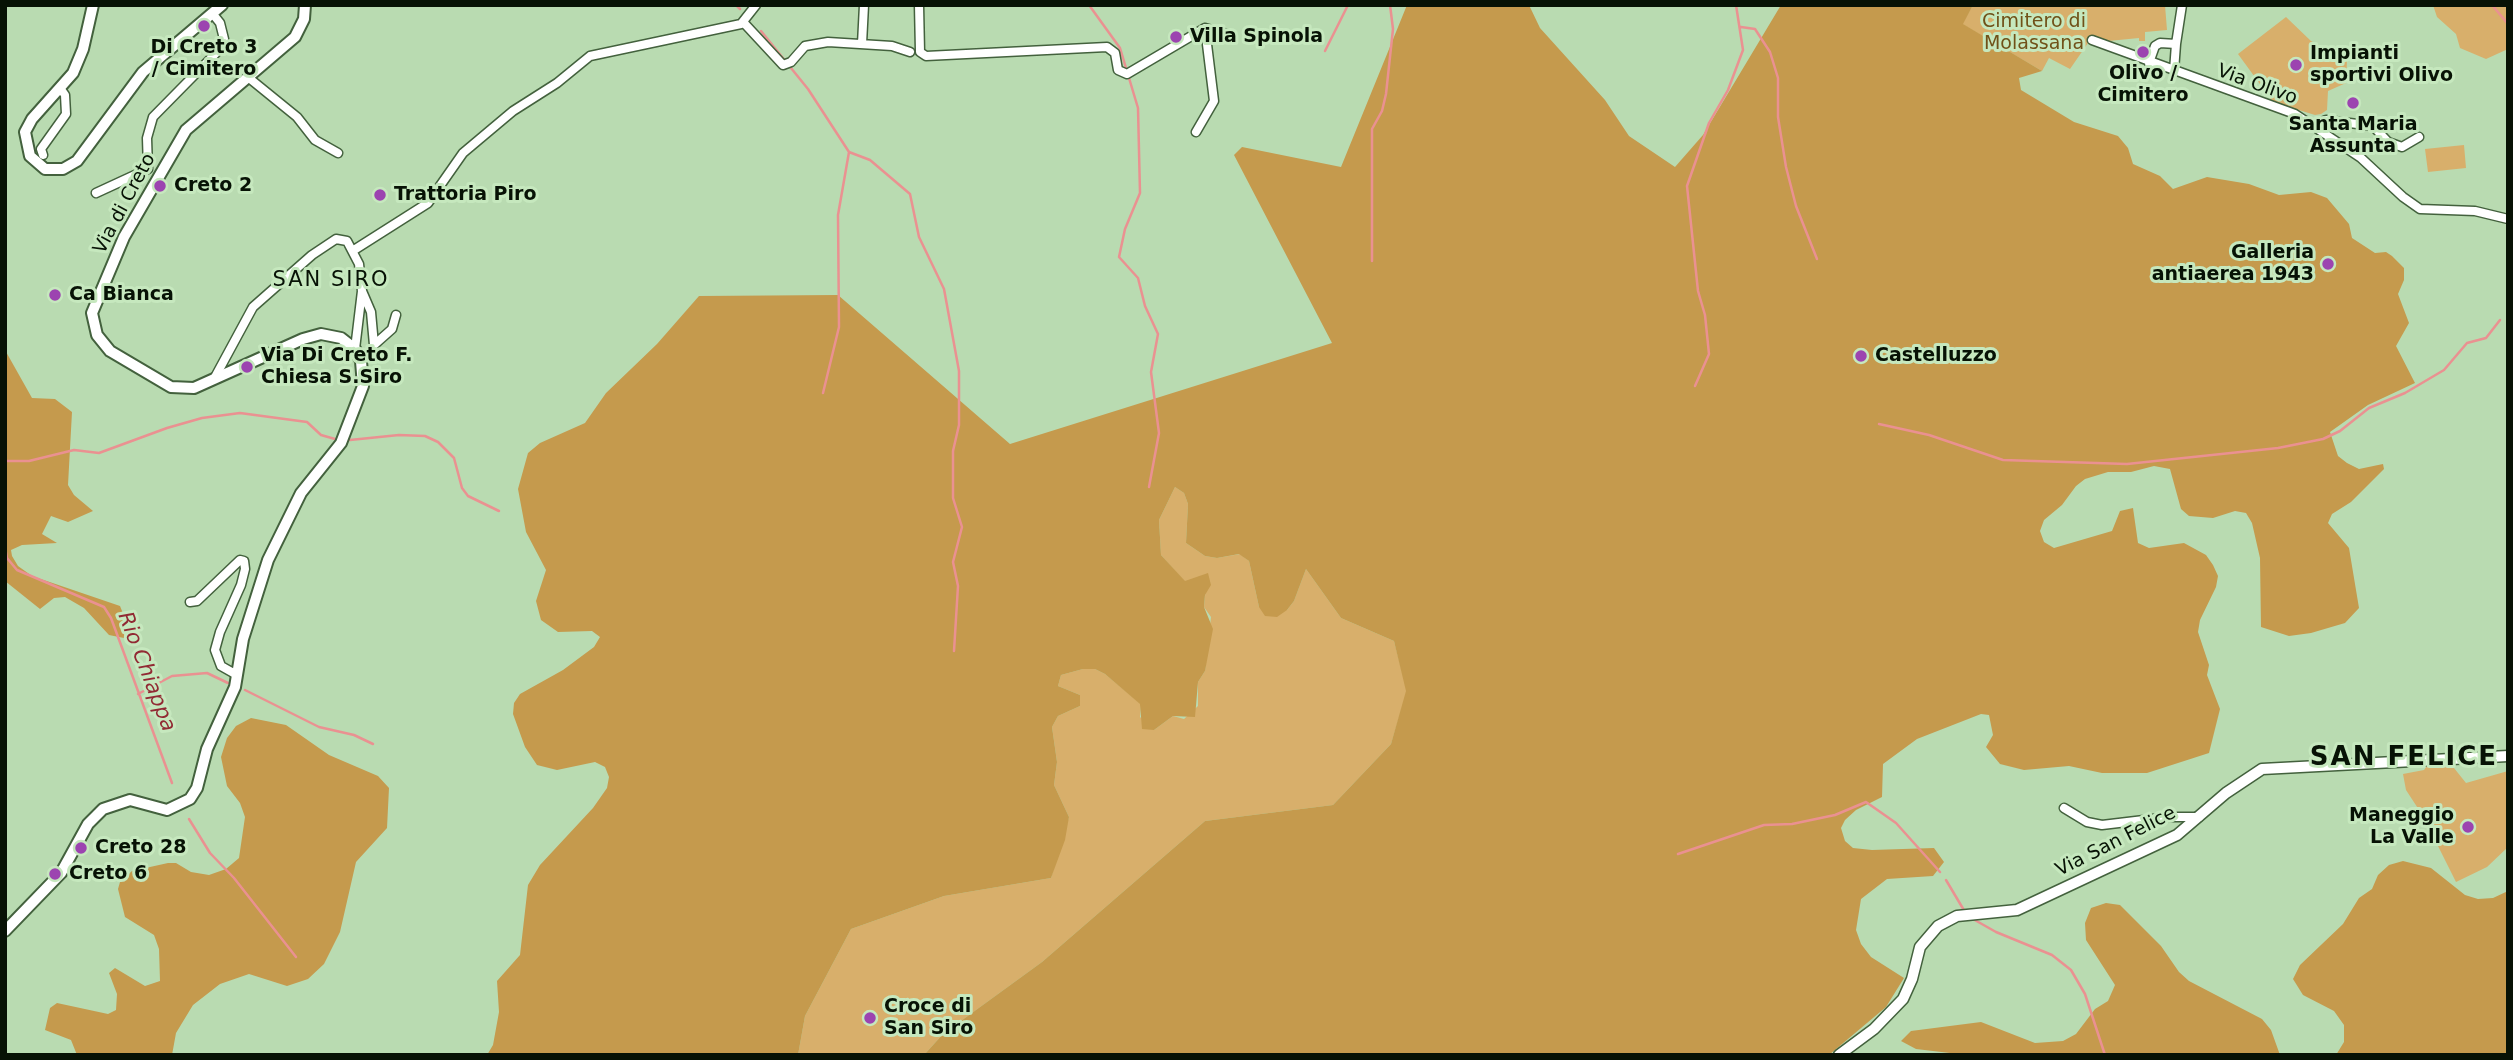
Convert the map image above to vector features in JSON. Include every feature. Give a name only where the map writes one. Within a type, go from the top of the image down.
[{"type":"main road","points":[[93,5],[83,49],[72,73],[32,119],[24,136],[33,160],[42,168],[52,171],[64,170],[78,161],[143,72],[222,5]]},
{"type":"main road","name":"Via di Creto","points":[[305,5],[304,19],[295,37],[186,131],[124,237],[92,313],[103,344],[160,381],[186,389],[314,335],[341,338],[355,349]]},
{"type":"main road","points":[[5,931],[61,873],[88,824],[103,809],[117,802],[130,800],[167,810],[190,799],[237,675],[243,639],[268,560],[301,492],[341,443],[363,386],[361,362],[355,349]]},
{"type":"street","points":[[862,44],[863,5]]},
{"type":"street","points":[[919,5],[920,52],[926,56],[1107,47],[1115,53],[1118,69],[1130,72],[1205,28],[1231,34]]},
{"type":"street","points":[[2174,71],[2182,5]]},
{"type":"street","points":[[354,250],[434,198],[463,153],[513,111],[557,83],[590,56],[749,12],[781,64],[789,64],[808,45],[892,46],[910,52]]},
{"type":"street","points":[[96,193],[148,169],[146,138],[150,122],[218,51],[224,39],[220,23],[212,13]]},
{"type":"street","points":[[1196,132],[1214,102],[1205,28]]},
{"type":"street","name":"Via Olivo","points":[[2092,40],[2295,114],[2361,158],[2403,198],[2420,209],[2474,211],[2508,219]]},
{"type":"street","points":[[2149,63],[2155,46],[2176,44]]},
{"type":"street","points":[[249,78],[296,117],[315,140],[338,153]]},
{"type":"street","points":[[43,155],[41,149],[66,114],[65,95],[60,88]]},
{"type":"street","points":[[2315,125],[2326,120],[2373,126],[2388,142],[2402,147],[2419,137]]},
{"type":"street","points":[[214,379],[253,307],[330,242],[341,239],[354,250],[362,291],[371,312],[374,345],[392,329],[396,315]]},
{"type":"street","points":[[355,349],[362,291]]},
{"type":"street","points":[[190,602],[197,601],[240,560],[244,561],[246,569],[242,586],[220,632],[215,650],[221,666],[237,675]]},
{"type":"street","name":"Via San Felice","points":[[1839,1055],[1874,1030],[1903,999],[1926,936],[1947,920],[2017,910],[2177,835],[2233,787],[2262,769],[2508,756]]},
{"type":"street","points":[[2064,808],[2087,822],[2102,825],[2169,817],[2199,817]]},
{"type":"green space","name":"Cimitero di Molassana","points":[[1973,5],[2165,5],[2167,30],[2145,32],[2145,41],[2139,41],[2139,38],[2088,43],[2070,69],[2049,58],[2042,71],[1962,24]]},
{"type":"green space","points":[[2433,5],[2508,5],[2508,49],[2486,59],[2460,48],[2456,34],[2437,17]]},
{"type":"green space","name":"Impianti sportivi Olivo","points":[[2286,17],[2311,41],[2347,60],[2346,83],[2328,91],[2327,110],[2321,114],[2315,115],[2273,102],[2238,54]]},
{"type":"green space","points":[[2464,145],[2466,168],[2428,172],[2425,149]]},
{"type":"green space","points":[[1175,487],[1184,493],[1188,504],[1186,543],[1205,556],[1217,558],[1240,554],[1249,561],[1259,607],[1287,610],[1294,601],[1306,569],[1341,618],[1394,641],[1407,691],[1391,744],[1333,805],[1205,821],[1042,962],[943,1034],[924,1055],[798,1055],[805,1016],[851,929],[944,896],[1051,878],[1069,817],[1054,785],[1057,762],[1052,727],[1058,716],[1080,706],[1080,695],[1058,686],[1061,675],[1083,669],[1095,669],[1105,674],[1141,704],[1140,717],[1154,730],[1173,716],[1184,719],[1198,706],[1198,682],[1205,671],[1211,617],[1204,607],[1207,574],[1185,582],[1161,555],[1159,520]]},
{"type":"green space","name":"Maneggio La Valle","points":[[2429,763],[2450,763],[2466,783],[2508,771],[2508,847],[2487,867],[2456,882],[2423,816],[2406,790],[2403,774],[2424,770]]},
{"type":"shaded area","points":[[1407,5],[1529,5],[1540,28],[1605,100],[1629,136],[1675,167],[1703,135],[1781,5],[1973,5],[1963,24],[2042,71],[2019,78],[2021,90],[2074,122],[2118,136],[2128,148],[2133,164],[2160,176],[2173,189],[2207,177],[2249,184],[2279,195],[2311,192],[2327,198],[2349,224],[2352,238],[2375,253],[2386,252],[2404,268],[2404,280],[2398,294],[2409,323],[2396,346],[2415,383],[2368,405],[2330,432],[2338,456],[2347,463],[2359,469],[2383,464],[2384,469],[2351,502],[2332,514],[2328,523],[2349,548],[2359,608],[2345,623],[2311,633],[2289,636],[2261,627],[2260,558],[2252,523],[2246,513],[2235,511],[2213,518],[2189,516],[2181,509],[2170,469],[2154,466],[2131,472],[2108,472],[2085,479],[2076,486],[2062,505],[2044,520],[2040,531],[2044,542],[2054,548],[2112,531],[2120,511],[2133,508],[2138,543],[2149,548],[2184,543],[2206,555],[2213,565],[2218,576],[2216,587],[2200,620],[2198,632],[2209,665],[2207,675],[2220,709],[2209,753],[2147,773],[2102,773],[2069,766],[2024,770],[2000,764],[1986,747],[1993,735],[1989,715],[1981,714],[1917,739],[1883,764],[1882,797],[1856,810],[1845,820],[1841,828],[1845,841],[1853,848],[1872,850],[1934,848],[1944,862],[1933,876],[1887,879],[1861,899],[1856,930],[1861,944],[1871,957],[1904,978],[1886,1007],[1829,1055],[924,1055],[943,1034],[1042,962],[1205,821],[1333,805],[1391,744],[1406,691],[1394,641],[1341,618],[1306,569],[1294,601],[1287,610],[1277,617],[1265,616],[1259,607],[1249,561],[1239,554],[1217,558],[1205,556],[1186,543],[1188,504],[1184,493],[1175,487],[1159,520],[1161,555],[1185,581],[1208,573],[1211,585],[1205,595],[1204,607],[1213,629],[1205,671],[1198,682],[1195,717],[1173,716],[1154,730],[1142,729],[1140,704],[1105,674],[1095,669],[1083,669],[1061,675],[1058,686],[1080,695],[1080,706],[1058,716],[1052,727],[1057,762],[1054,785],[1069,817],[1065,840],[1051,878],[944,896],[851,929],[805,1016],[798,1055],[487,1055],[493,1045],[499,1012],[497,981],[520,955],[528,885],[540,865],[593,808],[607,788],[609,777],[605,767],[595,762],[557,770],[537,765],[525,747],[513,714],[514,703],[520,694],[563,670],[594,647],[600,637],[592,631],[558,632],[541,620],[536,601],[546,570],[526,532],[518,489],[528,453],[540,443],[585,423],[606,393],[657,344],[699,296],[838,295],[1010,444],[1332,343],[1234,155],[1242,147],[1341,167]]},
{"type":"shaded area","points":[[5,350],[32,398],[55,399],[72,412],[68,485],[74,495],[93,511],[68,522],[51,516],[42,534],[57,543],[22,545],[11,550],[12,556],[18,566],[32,576],[120,606],[124,616],[124,638],[109,635],[84,608],[65,597],[54,598],[40,609],[5,581]]},
{"type":"shaded area","points":[[251,718],[286,725],[329,755],[378,776],[389,788],[387,828],[356,862],[340,932],[324,964],[308,979],[287,986],[249,974],[220,984],[193,1005],[176,1033],[172,1055],[77,1055],[71,1040],[45,1030],[50,1008],[57,1003],[108,1014],[116,1010],[117,994],[109,973],[115,968],[145,986],[160,981],[159,949],[154,935],[125,917],[118,889],[120,882],[132,871],[168,863],[176,863],[191,872],[209,875],[226,869],[239,858],[245,817],[240,803],[227,786],[221,757],[227,738],[236,726]]},
{"type":"shaded area","points":[[2403,861],[2431,868],[2465,895],[2478,899],[2493,898],[2508,891],[2508,1055],[2336,1055],[2344,1042],[2344,1025],[2334,1011],[2303,995],[2293,979],[2300,965],[2343,924],[2359,898],[2372,889],[2378,875],[2389,865]]},
{"type":"shaded area","points":[[2106,903],[2120,905],[2161,946],[2179,972],[2189,981],[2262,1019],[2271,1030],[2280,1055],[1967,1055],[1916,1049],[1901,1041],[1911,1031],[1981,1022],[2035,1043],[2063,1041],[2076,1034],[2095,1009],[2108,1001],[2115,985],[2086,940],[2085,923],[2091,908]]},
{"type":"waterway","points":[[736,5],[740,9]]},
{"type":"waterway","points":[[1089,5],[1120,48],[1138,108],[1140,193],[1125,229],[1119,257],[1138,278],[1145,306],[1158,334],[1151,372],[1159,433],[1149,487]]},
{"type":"waterway","points":[[1325,51],[1348,5]]},
{"type":"waterway","points":[[1372,261],[1372,129],[1382,111],[1386,94],[1393,29],[1390,5]]},
{"type":"waterway","points":[[1695,386],[1709,354],[1705,315],[1698,291],[1687,186],[1709,123],[1728,90],[1743,50],[1736,5]]},
{"type":"waterway","points":[[2492,5],[2508,24]]},
{"type":"waterway","points":[[1741,27],[1755,29],[1770,52],[1778,78],[1778,117],[1786,167],[1796,206],[1817,259]]},
{"type":"waterway","points":[[761,31],[808,89],[849,152],[870,160],[910,194],[919,237],[944,289],[959,371],[959,425],[953,451],[953,498],[962,527],[953,562],[958,586],[954,651]]},
{"type":"waterway","points":[[823,393],[839,327],[838,215],[849,152]]},
{"type":"waterway","points":[[1879,424],[1929,435],[2003,460],[2127,464],[2278,448],[2323,439],[2340,431],[2369,408],[2405,393],[2444,370],[2467,343],[2486,338],[2500,320]]},
{"type":"waterway","points":[[5,461],[29,461],[74,450],[99,453],[202,418],[240,413],[307,422],[321,435],[335,439]]},
{"type":"waterway","points":[[350,440],[399,435],[425,436],[438,442],[454,458],[462,488],[468,496],[499,511]]},
{"type":"waterway","name":"Rio Chiappa","points":[[5,547],[7,558],[17,570],[104,607],[111,618],[172,783]]},
{"type":"waterway","points":[[138,694],[172,676],[207,673],[228,683]]},
{"type":"waterway","points":[[245,690],[319,727],[354,735],[373,744]]},
{"type":"waterway","points":[[1678,854],[1764,825],[1792,824],[1835,815],[1866,802],[1896,823],[1940,872]]},
{"type":"waterway","name":"Rio Chiappa","points":[[189,819],[210,853],[234,878],[296,957]]},
{"type":"waterway","points":[[1946,880],[1965,912]]},
{"type":"waterway","points":[[1973,919],[1996,932],[2052,955],[2071,970],[2085,994],[2105,1055]]},
{"type":"place","name":"Di Creto 3 / Cimitero","points":[[204,26]]},
{"type":"place","name":"Villa Spinola","points":[[1176,37]]},
{"type":"place","name":"Olivo / Cimitero","points":[[2143,52]]},
{"type":"place","name":"Impianti sportivi Olivo","points":[[2296,65]]},
{"type":"place","name":"Santa Maria Assunta","points":[[2353,103]]},
{"type":"place","name":"Creto 2","points":[[160,186]]},
{"type":"place","name":"Trattoria Piro","points":[[380,195]]},
{"type":"place","name":"Galleria antiaerea 1943","points":[[2328,264]]},
{"type":"place","name":"Ca Bianca","points":[[55,295]]},
{"type":"place","name":"Castelluzzo","points":[[1861,356]]},
{"type":"place","name":"Via Di Creto F. Chiesa S.Siro","points":[[247,367]]},
{"type":"place","name":"Maneggio La Valle","points":[[2468,827]]},
{"type":"place","name":"Creto 28","points":[[81,848]]},
{"type":"place","name":"Creto 6","points":[[55,874]]},
{"type":"place","name":"Croce di San Siro","points":[[870,1018]]},
{"type":"district","name":"SAN SIRO","points":[[331,281]]},
{"type":"district","name":"SAN FELICE","points":[[2404,758]]}]
